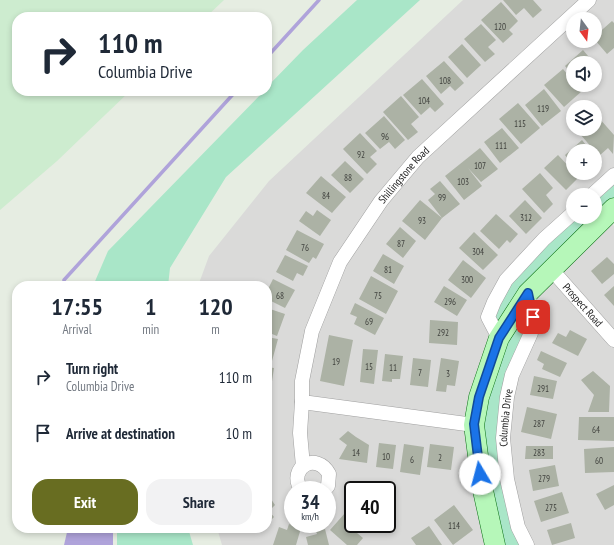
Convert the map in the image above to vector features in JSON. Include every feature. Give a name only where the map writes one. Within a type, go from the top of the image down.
[{"type":"street","name":"Shillingstone Road","points":[[296,481],[298,472],[303,466],[300,433],[302,381],[312,331],[340,262],[381,201],[418,157],[589,0]]},
{"type":"street","points":[[600,188],[614,175]]},
{"type":"street","points":[[495,545],[482,486],[474,424],[479,397],[499,338],[528,293],[614,208]]},
{"type":"street","points":[[499,338],[488,317],[506,280],[544,239],[566,219]]},
{"type":"street","name":"Prospect Road","points":[[551,269],[614,340]]},
{"type":"street","name":"Columbia Drive","points":[[527,545],[518,527],[507,479],[503,438],[506,396],[512,375],[531,333],[533,317],[528,293]]},
{"type":"street","points":[[302,402],[474,424]]},
{"type":"street","points":[[303,466],[314,462],[322,465],[326,469],[329,481]]},
{"type":"shaded area","points":[[463,0],[614,0],[614,206],[604,215],[614,226],[614,545],[222,545],[218,533],[272,533],[272,281],[200,281],[209,256],[269,181]]},
{"type":"shaded area","points":[[67,533],[113,533],[113,545],[64,545]]},
{"type":"green space","points":[[0,0],[224,0],[211,12],[12,12],[12,96],[125,96],[57,161],[0,210]]},
{"type":"green space","points":[[357,0],[420,0],[226,177],[170,268],[169,281],[95,281],[108,251],[259,96],[272,96],[272,82],[303,50]]},
{"type":"green space","points":[[614,171],[614,206],[602,218],[602,188],[601,188]]},
{"type":"green space","points":[[566,224],[595,224],[525,292],[533,317],[503,438],[527,545],[495,545],[479,397],[499,338],[487,318],[510,276]]},
{"type":"green space","points":[[117,533],[189,533],[193,545],[117,545]]},
{"type":"building","points":[[503,0],[533,0],[542,10],[533,18],[524,8],[516,15]]},
{"type":"building","points":[[501,2],[518,21],[509,30],[513,34],[503,43],[481,20]]},
{"type":"building","points":[[612,21],[614,23],[614,48],[607,54],[602,48],[602,30]]},
{"type":"building","points":[[481,24],[496,40],[488,47],[495,54],[485,62],[464,39]]},
{"type":"building","points":[[462,44],[481,65],[467,78],[448,57]]},
{"type":"building","points":[[583,50],[588,56],[576,56]]},
{"type":"building","points":[[444,61],[464,83],[455,91],[450,86],[441,94],[426,76]]},
{"type":"building","points":[[563,69],[566,73],[566,92],[581,92],[572,100],[566,100],[566,105],[564,107],[544,85]]},
{"type":"building","points":[[422,79],[444,104],[435,112],[430,107],[421,115],[403,95]]},
{"type":"building","points":[[544,89],[561,111],[542,126],[525,105]]},
{"type":"building","points":[[401,96],[419,117],[411,124],[418,132],[408,140],[383,112]]},
{"type":"building","points":[[518,103],[540,128],[521,144],[499,119]]},
{"type":"building","points":[[384,116],[405,140],[395,149],[389,142],[380,149],[365,133]]},
{"type":"building","points":[[602,121],[614,135],[613,154],[608,148],[602,153],[602,144],[589,144],[582,136],[602,136]]},
{"type":"building","points":[[502,128],[519,148],[500,163],[484,142]]},
{"type":"building","points":[[360,133],[377,151],[370,157],[377,164],[367,174],[343,149]]},
{"type":"building","points":[[582,140],[585,144],[577,144]]},
{"type":"building","points":[[480,148],[498,169],[481,182],[468,168],[482,186],[464,200],[445,176]]},
{"type":"building","points":[[558,155],[566,164],[566,180],[576,180],[568,188],[566,188],[566,190],[544,168]]},
{"type":"building","points":[[345,161],[364,179],[350,193],[331,175]]},
{"type":"building","points":[[540,173],[553,188],[546,195],[553,204],[544,213],[522,189]]},
{"type":"building","points":[[321,176],[346,197],[332,213],[306,193]]},
{"type":"building","points":[[440,181],[460,204],[442,218],[428,200],[435,194],[430,189]]},
{"type":"building","points":[[420,200],[442,218],[425,240],[402,221]]},
{"type":"building","points":[[525,200],[542,218],[526,234],[509,216]]},
{"type":"building","points":[[317,210],[331,220],[320,236],[299,221],[306,211],[313,216]]},
{"type":"building","points":[[496,214],[518,234],[510,243],[507,240],[499,249],[480,231]]},
{"type":"building","points":[[400,227],[416,241],[403,258],[386,244]]},
{"type":"building","points":[[297,230],[324,244],[316,259],[313,257],[309,263],[286,250]]},
{"type":"building","points":[[474,232],[498,255],[483,270],[459,248]]},
{"type":"building","points":[[383,254],[404,266],[394,284],[373,271]]},
{"type":"building","points":[[285,255],[308,266],[303,276],[297,273],[293,281],[276,272]]},
{"type":"building","points":[[607,257],[614,264],[614,274],[602,284],[591,271]]},
{"type":"building","points":[[463,260],[486,278],[471,298],[448,280]]},
{"type":"building","points":[[371,276],[398,291],[386,314],[359,299]]},
{"type":"building","points":[[273,279],[295,290],[285,308],[272,302]]},
{"type":"building","points":[[444,286],[467,300],[457,316],[434,302]]},
{"type":"building","points":[[614,286],[614,306],[604,295]]},
{"type":"building","points":[[355,303],[384,318],[375,335],[354,324],[357,317],[350,314]]},
{"type":"building","points":[[272,310],[285,314],[277,336],[272,334]]},
{"type":"building","points":[[430,320],[458,322],[457,345],[429,343]]},
{"type":"building","points":[[570,330],[587,339],[578,356],[552,343],[558,333],[566,337]]},
{"type":"building","points":[[329,335],[353,340],[344,386],[320,381]]},
{"type":"building","points":[[272,338],[278,339],[272,361]]},
{"type":"building","points":[[363,349],[378,350],[374,384],[360,382]]},
{"type":"building","points":[[541,351],[567,363],[560,377],[542,369],[544,364],[537,360]]},
{"type":"building","points":[[385,354],[403,356],[400,379],[392,379],[392,382],[382,381]]},
{"type":"building","points":[[413,358],[431,360],[428,387],[410,385]]},
{"type":"building","points":[[441,358],[459,361],[455,386],[447,385],[446,392],[436,391]]},
{"type":"building","points":[[272,368],[274,368],[272,381]]},
{"type":"building","points":[[593,371],[610,386],[609,412],[588,412],[594,395],[581,380]]},
{"type":"building","points":[[534,376],[557,381],[553,399],[530,395]]},
{"type":"building","points":[[527,407],[557,414],[551,439],[521,432]]},
{"type":"building","points":[[579,417],[614,417],[614,441],[578,440]]},
{"type":"building","points":[[348,431],[369,445],[367,463],[339,459],[347,445],[339,439]]},
{"type":"building","points":[[379,443],[396,445],[393,469],[376,467]]},
{"type":"building","points":[[404,444],[424,447],[420,475],[400,472]]},
{"type":"building","points":[[430,444],[454,447],[451,470],[427,467]]},
{"type":"building","points":[[526,446],[553,446],[553,459],[525,459]]},
{"type":"building","points":[[614,447],[614,472],[585,473],[584,449]]},
{"type":"building","points":[[555,465],[559,486],[533,491],[529,470]]},
{"type":"building","points":[[614,485],[614,505],[605,510],[596,494]]},
{"type":"building","points":[[562,492],[569,513],[541,522],[534,501]]},
{"type":"building","points":[[272,500],[275,505],[272,508]]},
{"type":"building","points":[[454,505],[473,530],[453,545],[434,520]]},
{"type":"building","points":[[344,514],[344,533],[357,533],[363,538],[357,545],[347,545],[333,533],[336,533],[336,523]]},
{"type":"building","points":[[571,523],[575,538],[552,545],[547,530]]},
{"type":"building","points":[[429,526],[442,545],[416,545],[411,538]]},
{"type":"building","points":[[279,527],[284,529],[284,533],[300,533],[296,545],[273,545]]},
{"type":"building","points":[[326,533],[329,545],[308,545],[306,537]]},
{"type":"waterway","points":[[272,52],[319,0]]},
{"type":"waterway","points":[[64,281],[231,96]]},
{"type":"route","points":[[480,474],[474,424],[479,397],[499,338],[528,293],[533,317]]}]
